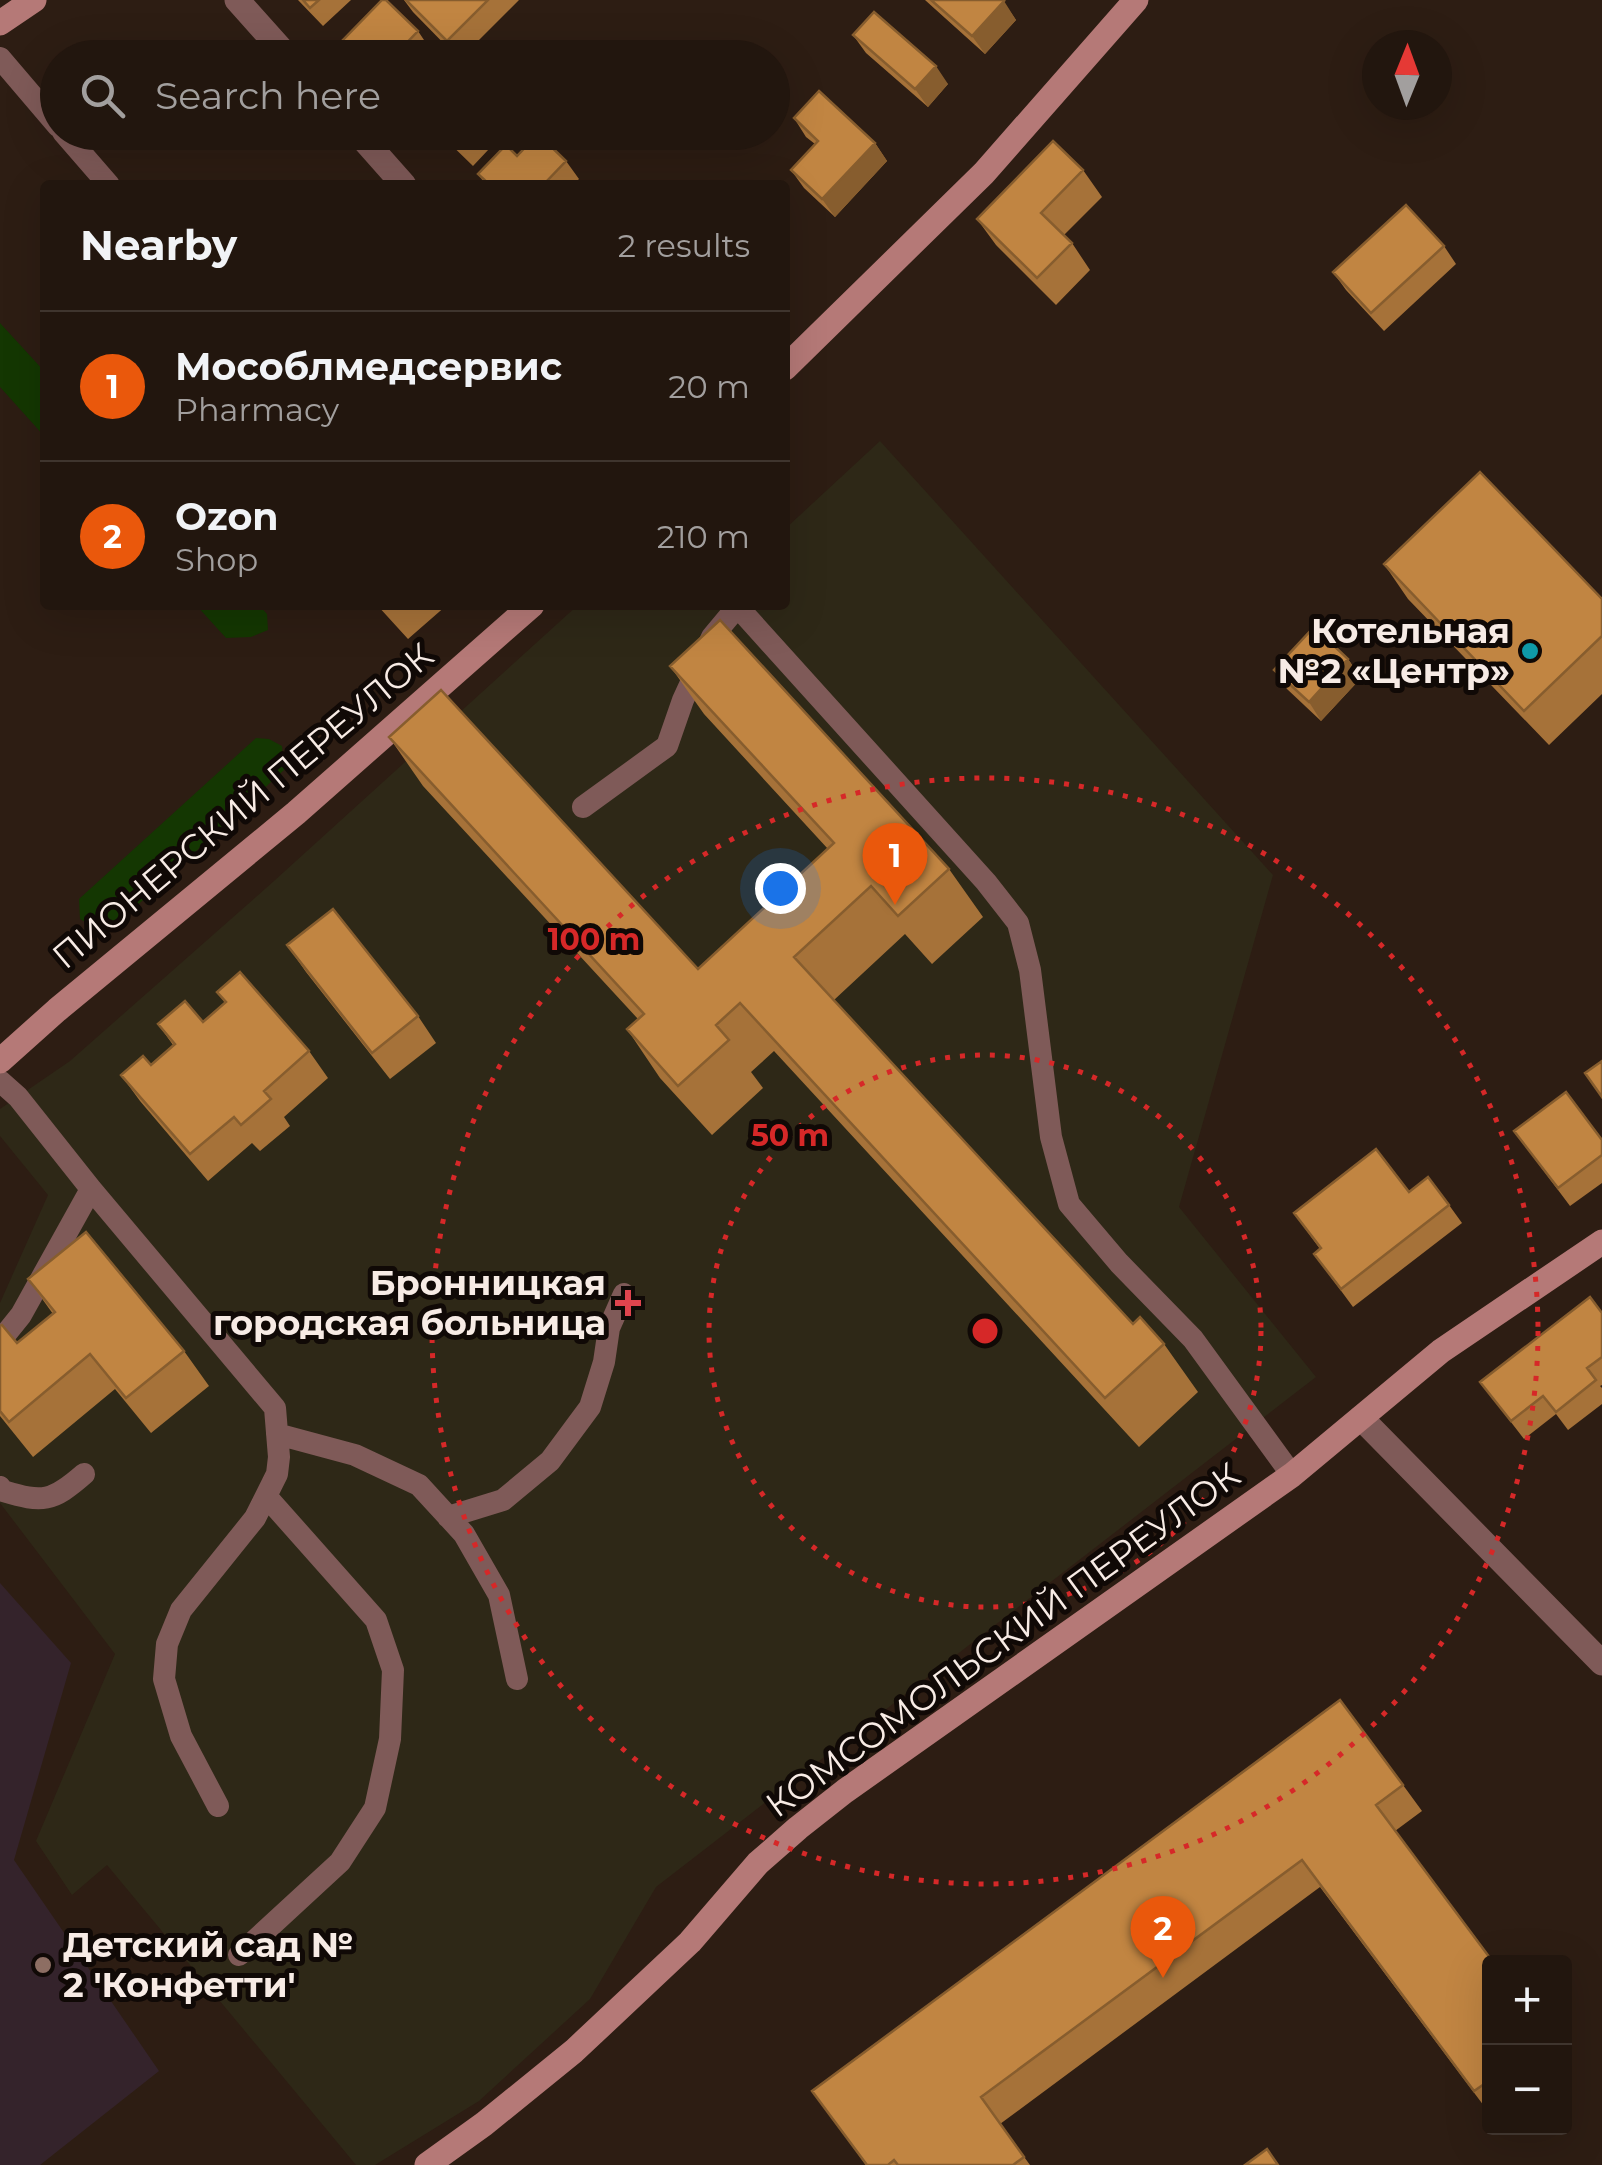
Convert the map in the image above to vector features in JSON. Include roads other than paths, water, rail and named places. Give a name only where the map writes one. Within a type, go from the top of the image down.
[{"type":"street","points":[[0,23],[34,0]]},
{"type":"street","points":[[236,0],[273,40]]},
{"type":"street","points":[[790,363],[984,173],[1136,0]]},
{"type":"street","points":[[373,150],[400,180]]},
{"type":"street","name":"ПИОНЕРСКИЙ ПЕРЕУЛОК","points":[[0,1061],[296,814],[526,610]]},
{"type":"street","name":"КОМСОМОЛЬСКИЙ ПЕРЕУЛОК","points":[[427,2165],[574,2052],[690,1942],[758,1862],[845,1791],[1292,1476],[1442,1350],[1602,1242]]},
{"type":"street","points":[[1361,1418],[1602,1663]]},
{"type":"lane","points":[[0,58],[40,105]]},
{"type":"lane","points":[[79,150],[104,180]]},
{"type":"lane","points":[[582,807],[667,746],[712,637],[733,610]]},
{"type":"lane","points":[[740,610],[986,882],[1018,924],[1030,970],[1050,1137],[1069,1204],[1119,1263],[1194,1339],[1292,1476]]},
{"type":"lane","points":[[0,1081],[18,1097],[275,1408],[280,1456],[277,1474],[254,1518],[181,1610],[166,1644],[164,1679],[181,1736],[218,1806]]},
{"type":"lane","points":[[0,1341],[21,1315],[91,1188]]},
{"type":"lane","points":[[448,1517],[503,1500],[550,1461],[590,1406],[604,1362],[609,1328],[624,1294]]},
{"type":"lane","points":[[278,1434],[355,1456],[419,1486],[464,1534],[500,1595],[516,1678]]},
{"type":"lane","points":[[0,1487],[35,1501],[65,1490],[84,1474]]},
{"type":"lane","points":[[239,1955],[340,1862],[375,1808],[390,1739],[393,1670],[376,1620],[266,1496]]},
{"type":"place","name":"Котельная №2 «Центр»","points":[[1530,651]]},
{"type":"place","name":"Мособлмедсервис","points":[[895,905]]},
{"type":"place","name":"Бронницкая городская больница","points":[[628,1303]]},
{"type":"place","name":"Детский сад № 2 'Конфетти'","points":[[43,1965]]},
{"type":"place","name":"Ozon","points":[[1163,1978]]}]
